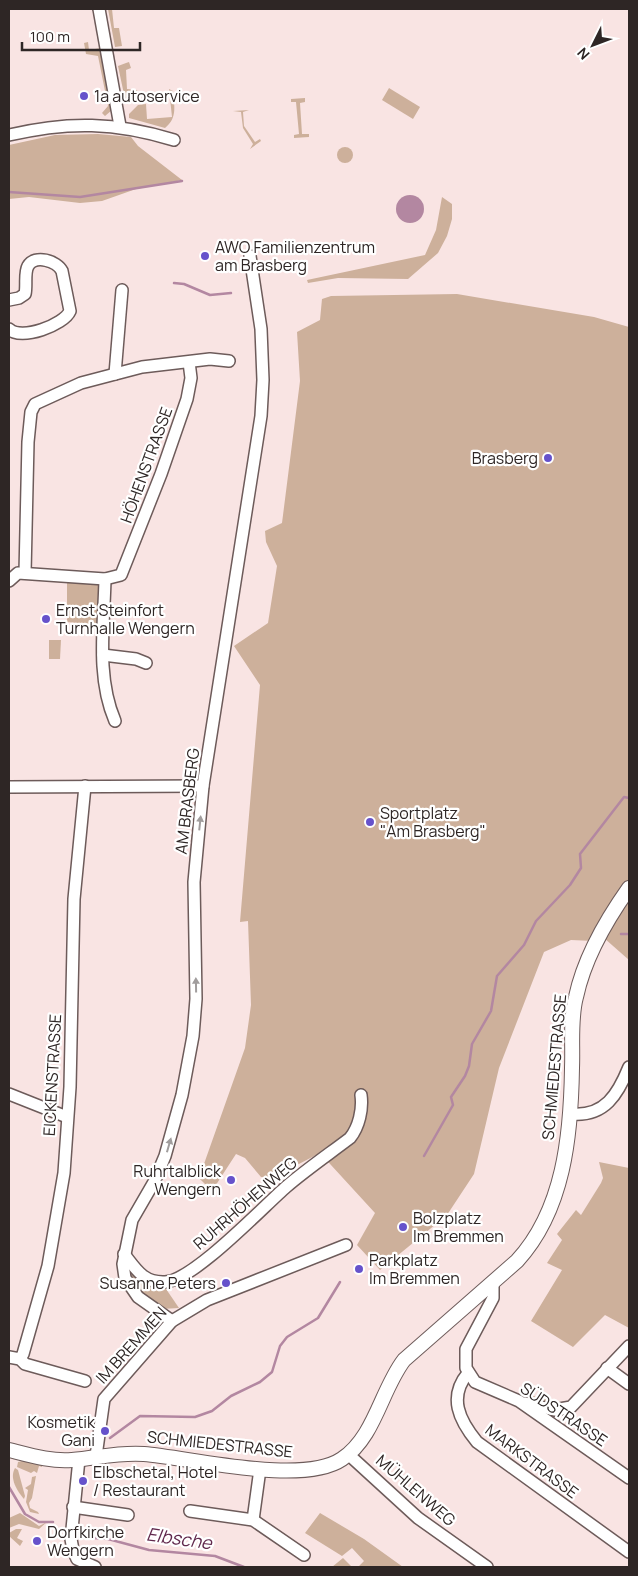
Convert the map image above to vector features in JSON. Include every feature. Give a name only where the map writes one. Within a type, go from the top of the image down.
[{"type":"main road","name":"SCHMIEDESTRASSE","points":[[9,1450],[57,1460],[145,1454],[260,1468],[318,1469],[332,1464],[348,1454],[359,1442],[390,1380],[404,1360],[523,1254],[544,1223],[556,1192],[571,1114],[575,997],[587,965],[602,934],[629,888]]},
{"type":"street","points":[[99,9],[120,126]]},
{"type":"street","points":[[9,135],[62,125],[120,126],[174,140]]},
{"type":"street","name":"AM BRASBERG","points":[[172,1320],[144,1302],[133,1291],[123,1271],[124,1254],[132,1220],[154,1182],[166,1156],[182,1095],[193,1036],[196,999],[194,882],[203,786],[262,416],[263,380],[260,329],[250,256]]},
{"type":"street","points":[[9,300],[26,294],[29,264],[34,261],[52,261],[59,265],[62,271],[70,311],[64,319],[28,334],[14,333],[9,329]]},
{"type":"street","points":[[115,374],[122,290]]},
{"type":"street","points":[[25,573],[28,442],[32,409],[40,401],[81,383],[142,366],[210,359],[229,361]]},
{"type":"street","name":"HÖHENSTRASSE","points":[[105,579],[119,576],[124,570],[144,518],[187,398],[191,378],[188,362]]},
{"type":"street","points":[[9,580],[14,574],[25,573],[105,579],[103,655],[107,702],[115,721]]},
{"type":"street","points":[[103,655],[136,658],[146,663]]},
{"type":"street","points":[[9,786],[203,786]]},
{"type":"street","name":"EICKENSTRASSE","points":[[14,1358],[23,1354],[48,1266],[64,1173],[70,1084],[74,900],[85,786]]},
{"type":"street","points":[[571,1114],[590,1112],[611,1101],[620,1089],[629,1067]]},
{"type":"street","points":[[9,1094],[67,1116]]},
{"type":"street","name":"RUHRHÖHENWEG","points":[[124,1254],[145,1279],[158,1282],[173,1281],[205,1260],[286,1187],[350,1138],[358,1120],[362,1095]]},
{"type":"street","name":"IM BREMMEN","points":[[96,1456],[104,1399],[172,1320],[207,1300],[346,1245]]},
{"type":"street","points":[[468,1373],[464,1358],[473,1332],[494,1298],[495,1285],[493,1282]]},
{"type":"street","points":[[519,1401],[554,1410],[568,1409],[580,1400],[607,1368],[629,1346]]},
{"type":"street","points":[[14,1358],[25,1364],[85,1381]]},
{"type":"street","points":[[607,1368],[629,1384]]},
{"type":"street","name":"SÜDSTRASSE","points":[[468,1373],[475,1382],[519,1401],[629,1478]]},
{"type":"street","name":"MARKSTRASSE","points":[[468,1373],[457,1388],[456,1397],[462,1419],[477,1442],[629,1552]]},
{"type":"street","name":"MÜHLENWEG","points":[[348,1454],[418,1518],[487,1567]]},
{"type":"street","points":[[79,1459],[73,1507],[72,1545],[76,1563],[94,1567]]},
{"type":"street","points":[[253,1520],[260,1468]]},
{"type":"street","points":[[73,1507],[128,1515]]},
{"type":"street","points":[[190,1511],[253,1520],[304,1555]]},
{"type":"shaded area","points":[[108,9],[112,9],[114,28],[119,28],[122,46],[115,47]]},
{"type":"shaded area","points":[[88,42],[89,50],[101,48],[112,110],[105,116],[102,113],[108,106],[98,56],[86,54],[84,43]]},
{"type":"shaded area","points":[[129,62],[131,68],[126,70],[127,89],[137,90],[139,96],[125,99],[118,66]]},
{"type":"shaded area","points":[[389,88],[420,107],[413,119],[382,100]]},
{"type":"shaded area","points":[[169,89],[173,91],[174,116],[165,128],[129,118],[129,114],[138,105],[146,104],[147,119],[172,117]]},
{"type":"shaded area","points":[[305,98],[305,102],[300,103],[302,134],[309,134],[309,137],[294,138],[294,135],[299,134],[296,102],[291,102],[291,99]]},
{"type":"shaded area","points":[[249,110],[243,112],[244,126],[255,142],[260,139],[261,141],[250,149],[253,144],[243,128],[241,112],[233,111]]},
{"type":"shaded area","points":[[98,134],[131,137],[138,146],[182,180],[136,189],[102,201],[80,203],[29,197],[9,199],[9,145],[55,135]]},
{"type":"shaded area","points":[[342,147],[348,147],[353,152],[351,161],[342,163],[337,158],[337,152]]},
{"type":"shaded area","points":[[410,195],[420,199],[424,209],[420,219],[410,223],[400,219],[396,209],[400,199]]},
{"type":"shaded area","points":[[442,197],[452,204],[452,219],[447,236],[438,253],[408,279],[338,278],[308,283],[307,280],[425,255],[436,230]]},
{"type":"shaded area","points":[[457,294],[594,317],[629,327],[629,885],[594,941],[571,940],[544,952],[499,1068],[474,1174],[447,1215],[380,1270],[357,1245],[375,1213],[320,1153],[272,1178],[261,1177],[245,1158],[236,1154],[212,1191],[199,1178],[245,1048],[251,1005],[248,921],[240,922],[260,685],[234,646],[268,623],[277,566],[266,542],[265,531],[282,523],[300,381],[297,332],[320,320],[322,299],[331,296]]},
{"type":"shaded area","points":[[67,580],[100,582],[99,625],[67,622]]},
{"type":"shaded area","points":[[49,640],[61,640],[60,659],[49,659]]},
{"type":"shaded area","points":[[629,894],[629,960],[604,938]]},
{"type":"shaded area","points":[[599,1162],[629,1168],[629,1328],[605,1315],[573,1347],[531,1321],[562,1270],[547,1263],[562,1240],[557,1234],[576,1210],[581,1215],[601,1183],[603,1178]]},
{"type":"shaded area","points":[[126,1266],[164,1286],[179,1308],[162,1309],[135,1288]]},
{"type":"shaded area","points":[[525,1394],[559,1402],[575,1401],[556,1405],[522,1397]]},
{"type":"shaded area","points":[[18,1462],[42,1465],[42,1467],[39,1466],[37,1473],[34,1471],[31,1473],[17,1467]]},
{"type":"shaded area","points":[[15,1468],[18,1470],[25,1496],[24,1499],[13,1480]]},
{"type":"shaded area","points":[[36,1476],[32,1498],[29,1503],[30,1508],[39,1514],[30,1512],[26,1502],[28,1490],[25,1488],[31,1484],[32,1477]]},
{"type":"shaded area","points":[[20,1513],[39,1526],[47,1522],[39,1529],[19,1524],[9,1528],[9,1518]]},
{"type":"shaded area","points":[[320,1513],[364,1539],[403,1567],[358,1567],[364,1561],[352,1548],[342,1556],[305,1533]]},
{"type":"shaded area","points":[[16,1529],[22,1529],[17,1538],[23,1541],[20,1546],[9,1536],[9,1533]]},
{"type":"shaded area","points":[[343,1558],[352,1567],[332,1567]]},
{"type":"waterway","points":[[9,192],[80,197],[182,181]]},
{"type":"waterway","points":[[174,283],[184,284],[210,295],[231,293]]},
{"type":"waterway","points":[[424,1156],[453,1105],[451,1097],[465,1076],[469,1066],[472,1044],[491,1011],[497,976],[524,945],[536,921],[570,885],[581,868],[580,854],[624,797],[629,798]]},
{"type":"waterway","points":[[621,934],[629,934]]},
{"type":"waterway","points":[[110,1438],[140,1416],[195,1417],[212,1411],[231,1396],[260,1382],[272,1372],[280,1346],[287,1337],[318,1318],[340,1282]]},
{"type":"waterway","name":"Elbsche","points":[[9,1487],[25,1514],[39,1522],[53,1522]]},
{"type":"waterway","name":"Elbsche","points":[[79,1537],[108,1539],[149,1550],[215,1556],[244,1567]]},
{"type":"place","name":"1a autoservice","points":[[84,96]]},
{"type":"place","name":"AWO Familienzentrum am Brasberg","points":[[205,256]]},
{"type":"place","name":"Brasberg","points":[[548,458]]},
{"type":"place","name":"Ernst Steinfort Turnhalle Wengern","points":[[46,619]]},
{"type":"place","name":"Sportplatz \"Am Brasberg\"","points":[[370,822]]},
{"type":"place","name":"Ruhrtalblick Wengern","points":[[231,1180]]},
{"type":"place","name":"Bolzplatz Im Bremmen","points":[[403,1227]]},
{"type":"place","name":"Parkplatz Im Bremmen","points":[[359,1269]]},
{"type":"place","name":"Susanne Peters","points":[[226,1283]]},
{"type":"place","name":"Kosmetik Gani","points":[[105,1431]]},
{"type":"place","name":"Elbschetal, Hotel / Restaurant","points":[[83,1481]]},
{"type":"place","name":"Dorfkirche Wengern","points":[[37,1541]]}]
